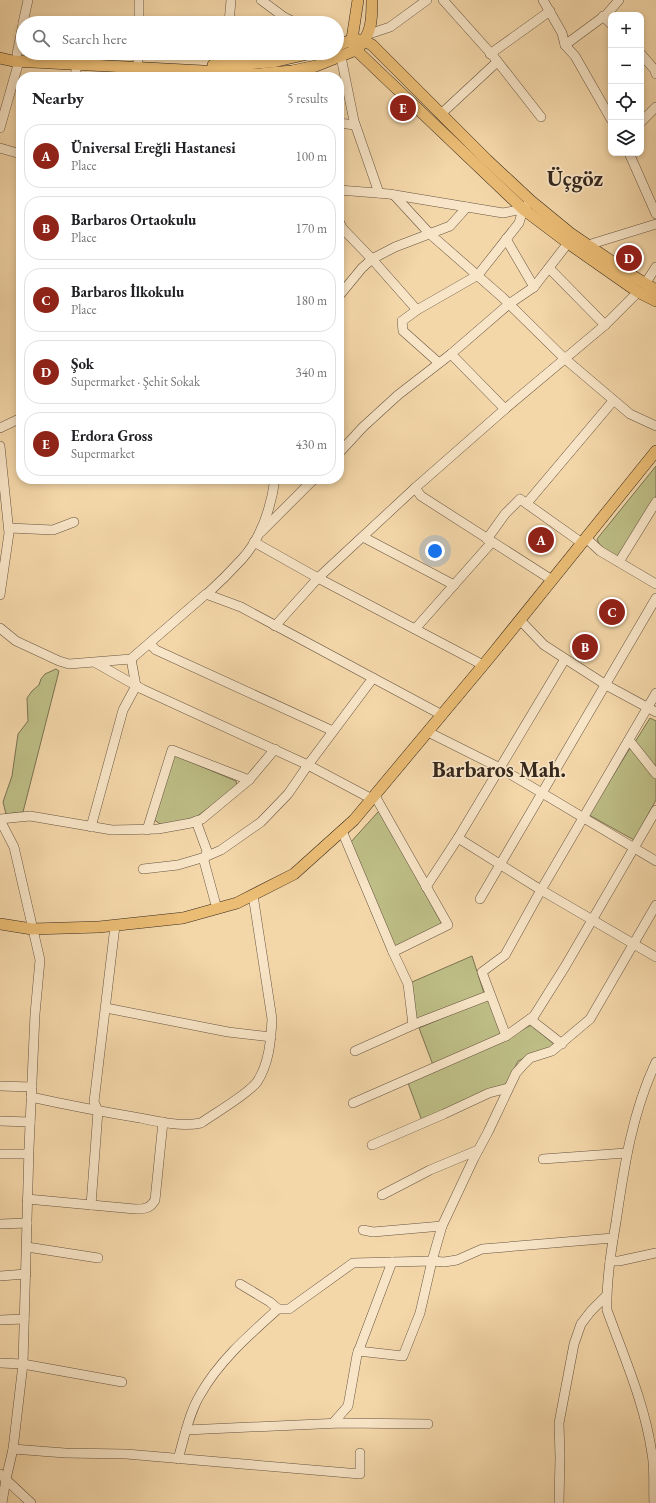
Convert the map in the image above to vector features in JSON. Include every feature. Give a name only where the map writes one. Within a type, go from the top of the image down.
[{"type":"main road","points":[[358,0],[352,39],[356,50],[523,209],[568,243],[642,288],[656,290]]},
{"type":"main road","points":[[344,56],[356,50],[367,37],[372,0]]},
{"type":"main road","points":[[344,43],[352,39],[367,37]]},
{"type":"main road","points":[[367,37],[441,114],[531,201],[642,288],[656,301]]},
{"type":"main road","points":[[0,50],[16,57]]},
{"type":"main road","points":[[0,58],[16,58]]},
{"type":"main road","points":[[38,60],[77,64],[134,65],[226,65],[273,62],[282,60]]},
{"type":"main road","points":[[51,60],[134,65],[178,72]]},
{"type":"main road","points":[[282,72],[306,68],[331,60]]},
{"type":"main road","points":[[0,924],[32,929],[100,927],[183,918],[237,903],[294,874],[354,820],[520,620],[656,452]]},
{"type":"street","points":[[25,16],[28,0]]},
{"type":"street","points":[[139,0],[139,16]]},
{"type":"street","points":[[230,16],[231,0]]},
{"type":"street","points":[[261,0],[284,16]]},
{"type":"street","points":[[367,37],[390,27],[427,0]]},
{"type":"street","points":[[443,0],[498,62],[541,117]]},
{"type":"street","points":[[543,0],[562,33],[565,45],[575,56],[608,114]]},
{"type":"street","points":[[565,45],[603,16],[619,0]]},
{"type":"street","points":[[490,54],[550,11]]},
{"type":"street","points":[[603,16],[608,21]]},
{"type":"street","points":[[644,58],[656,74]]},
{"type":"street","points":[[0,128],[17,60]]},
{"type":"street","points":[[226,60],[226,65]]},
{"type":"street","points":[[342,60],[355,125],[379,193]]},
{"type":"street","points":[[441,114],[498,62]]},
{"type":"street","points":[[76,72],[77,64]]},
{"type":"street","points":[[643,120],[656,107]]},
{"type":"street","points":[[344,124],[355,125]]},
{"type":"street","points":[[0,148],[16,153]]},
{"type":"street","points":[[630,156],[656,214]]},
{"type":"street","points":[[344,190],[394,195],[503,213],[523,209]]},
{"type":"street","points":[[394,195],[430,234],[478,275],[564,358],[630,414],[656,426]]},
{"type":"street","points":[[439,363],[403,331],[402,321],[417,310],[478,275],[519,223],[523,209],[531,201]]},
{"type":"street","points":[[344,290],[362,268],[372,259],[395,247],[450,226],[467,207]]},
{"type":"street","points":[[588,245],[656,224]]},
{"type":"street","points":[[344,230],[417,310]]},
{"type":"street","points":[[506,239],[534,287]]},
{"type":"street","points":[[344,448],[363,427],[398,396],[451,354],[509,304],[534,287],[568,243]]},
{"type":"street","points":[[275,626],[318,578],[415,488],[564,358],[605,325],[642,288],[656,267]]},
{"type":"street","points":[[549,268],[605,325]]},
{"type":"street","points":[[451,354],[505,409]]},
{"type":"street","points":[[527,504],[613,401]]},
{"type":"street","points":[[0,428],[16,420]]},
{"type":"street","points":[[0,446],[8,528],[3,556],[0,595]]},
{"type":"street","points":[[0,628],[16,641],[59,661],[69,664],[131,659],[207,594],[243,558],[259,533],[269,505],[273,484]]},
{"type":"street","points":[[259,533],[309,484]]},
{"type":"street","points":[[415,488],[421,496],[552,580]]},
{"type":"street","points":[[415,629],[454,585],[489,540],[505,514],[520,499],[600,551],[656,584]]},
{"type":"street","points":[[619,562],[656,502]]},
{"type":"street","points":[[8,528],[53,530],[74,522]]},
{"type":"street","points":[[363,537],[454,585]]},
{"type":"street","points":[[254,542],[318,578],[483,665]]},
{"type":"street","points":[[207,594],[241,607],[442,715]]},
{"type":"street","points":[[480,899],[656,598]]},
{"type":"street","points":[[520,620],[544,645],[606,685],[656,712]]},
{"type":"street","points":[[150,644],[156,650],[333,731]]},
{"type":"street","points":[[91,827],[123,710],[136,686],[131,659]]},
{"type":"street","points":[[426,887],[458,838],[565,659]]},
{"type":"street","points":[[96,663],[136,686],[308,764],[373,797],[448,925],[393,952]]},
{"type":"street","points":[[143,869],[178,865],[205,857],[221,850],[261,822],[288,794],[308,764],[373,678]]},
{"type":"street","points":[[506,1036],[482,972],[505,955],[541,890],[656,693]]},
{"type":"street","points":[[428,732],[500,768],[543,792],[583,818],[635,847],[656,861]]},
{"type":"street","points":[[629,740],[656,774]]},
{"type":"street","points":[[2,1503],[3,1476],[13,1449],[23,1364],[28,1154],[35,1014],[40,960],[14,848],[0,820],[30,816],[112,830],[158,829],[196,821],[202,819],[249,780],[275,749]]},
{"type":"street","points":[[147,830],[172,750],[249,780]]},
{"type":"street","points":[[353,1104],[506,1036],[534,1016],[593,919],[656,810]]},
{"type":"street","points":[[196,821],[207,851],[204,861],[217,909]]},
{"type":"street","points":[[342,831],[408,984],[413,1025]]},
{"type":"street","points":[[458,838],[541,890],[656,957]]},
{"type":"street","points":[[31,1097],[98,1111],[163,1122],[194,1125],[201,1123],[250,1089],[257,1082],[268,1055],[272,1019],[253,895]]},
{"type":"street","points":[[358,1351],[403,1356],[420,1313],[442,1226],[508,1088],[524,1064],[530,1058],[552,1051],[590,1019],[656,905]]},
{"type":"street","points":[[91,1205],[98,1111],[94,1102],[115,926]]},
{"type":"street","points":[[355,1051],[413,1025],[490,995]]},
{"type":"street","points":[[106,1008],[228,1032],[271,1037]]},
{"type":"street","points":[[530,1019],[562,1044]]},
{"type":"street","points":[[654,1503],[655,1476],[652,1430],[640,1402],[607,1310],[606,1296],[626,1153],[635,1119],[654,1073],[656,1062]]},
{"type":"street","points":[[0,1086],[32,1087]]},
{"type":"street","points":[[372,1145],[489,1093],[508,1088]]},
{"type":"street","points":[[0,1121],[30,1122]]},
{"type":"street","points":[[27,1199],[135,1209],[152,1206],[155,1200],[163,1122]]},
{"type":"street","points":[[382,1195],[430,1170],[478,1150]]},
{"type":"street","points":[[543,1159],[626,1153]]},
{"type":"street","points":[[0,1154],[28,1154]]},
{"type":"street","points":[[0,1224],[27,1223]]},
{"type":"street","points":[[363,1230],[372,1232],[442,1226]]},
{"type":"street","points":[[240,1284],[270,1302],[278,1309],[290,1309],[353,1263],[444,1262],[457,1260],[482,1249],[613,1238]]},
{"type":"street","points":[[26,1247],[98,1258]]},
{"type":"street","points":[[610,1261],[619,1261],[656,1253]]},
{"type":"street","points":[[333,1423],[348,1406],[358,1351],[392,1262]]},
{"type":"street","points":[[0,1276],[26,1274]]},
{"type":"street","points":[[559,1503],[559,1422],[574,1344],[581,1324],[606,1296]]},
{"type":"street","points":[[178,1459],[186,1430],[199,1396],[214,1373],[236,1347],[278,1309]]},
{"type":"street","points":[[0,1320],[24,1319]]},
{"type":"street","points":[[0,1363],[23,1364],[122,1382]]},
{"type":"street","points":[[186,1430],[333,1423],[428,1424]]},
{"type":"street","points":[[13,1449],[65,1453],[126,1454],[360,1474],[360,1453]]},
{"type":"street","points":[[3,1476],[31,1503]]},
{"type":"green space","points":[[656,466],[656,496],[618,558],[600,546],[597,539]]},
{"type":"green space","points":[[56,669],[59,671],[23,812],[6,814],[3,802],[12,776],[18,734],[28,721],[27,698],[39,685],[45,674]]},
{"type":"green space","points":[[650,718],[656,721],[656,767],[635,742]]},
{"type":"green space","points":[[630,748],[656,779],[656,800],[634,840],[589,815]]},
{"type":"green space","points":[[174,755],[236,781],[237,786],[195,818],[170,824],[160,824],[153,819]]},
{"type":"green space","points":[[378,812],[380,812],[442,924],[397,947],[391,943],[350,843]]},
{"type":"green space","points":[[472,956],[484,993],[414,1021],[412,982]]},
{"type":"green space","points":[[488,999],[501,1034],[433,1065],[419,1028]]},
{"type":"green space","points":[[531,1025],[554,1044],[553,1048],[518,1061],[506,1086],[422,1121],[408,1083],[504,1040]]},
{"type":"place","name":"Erdora Gross","points":[[403,108]]},
{"type":"place","name":"Şok","points":[[629,258]]},
{"type":"place","name":"Üniversal Ereğli Hastanesi","points":[[541,540]]},
{"type":"place","name":"Barbaros İlkokulu","points":[[612,612]]},
{"type":"place","name":"Barbaros Ortaokulu","points":[[585,647]]},
{"type":"district","name":"Üçgöz","points":[[575,178]]},
{"type":"district","name":"Barbaros Mah.","points":[[499,769]]}]
